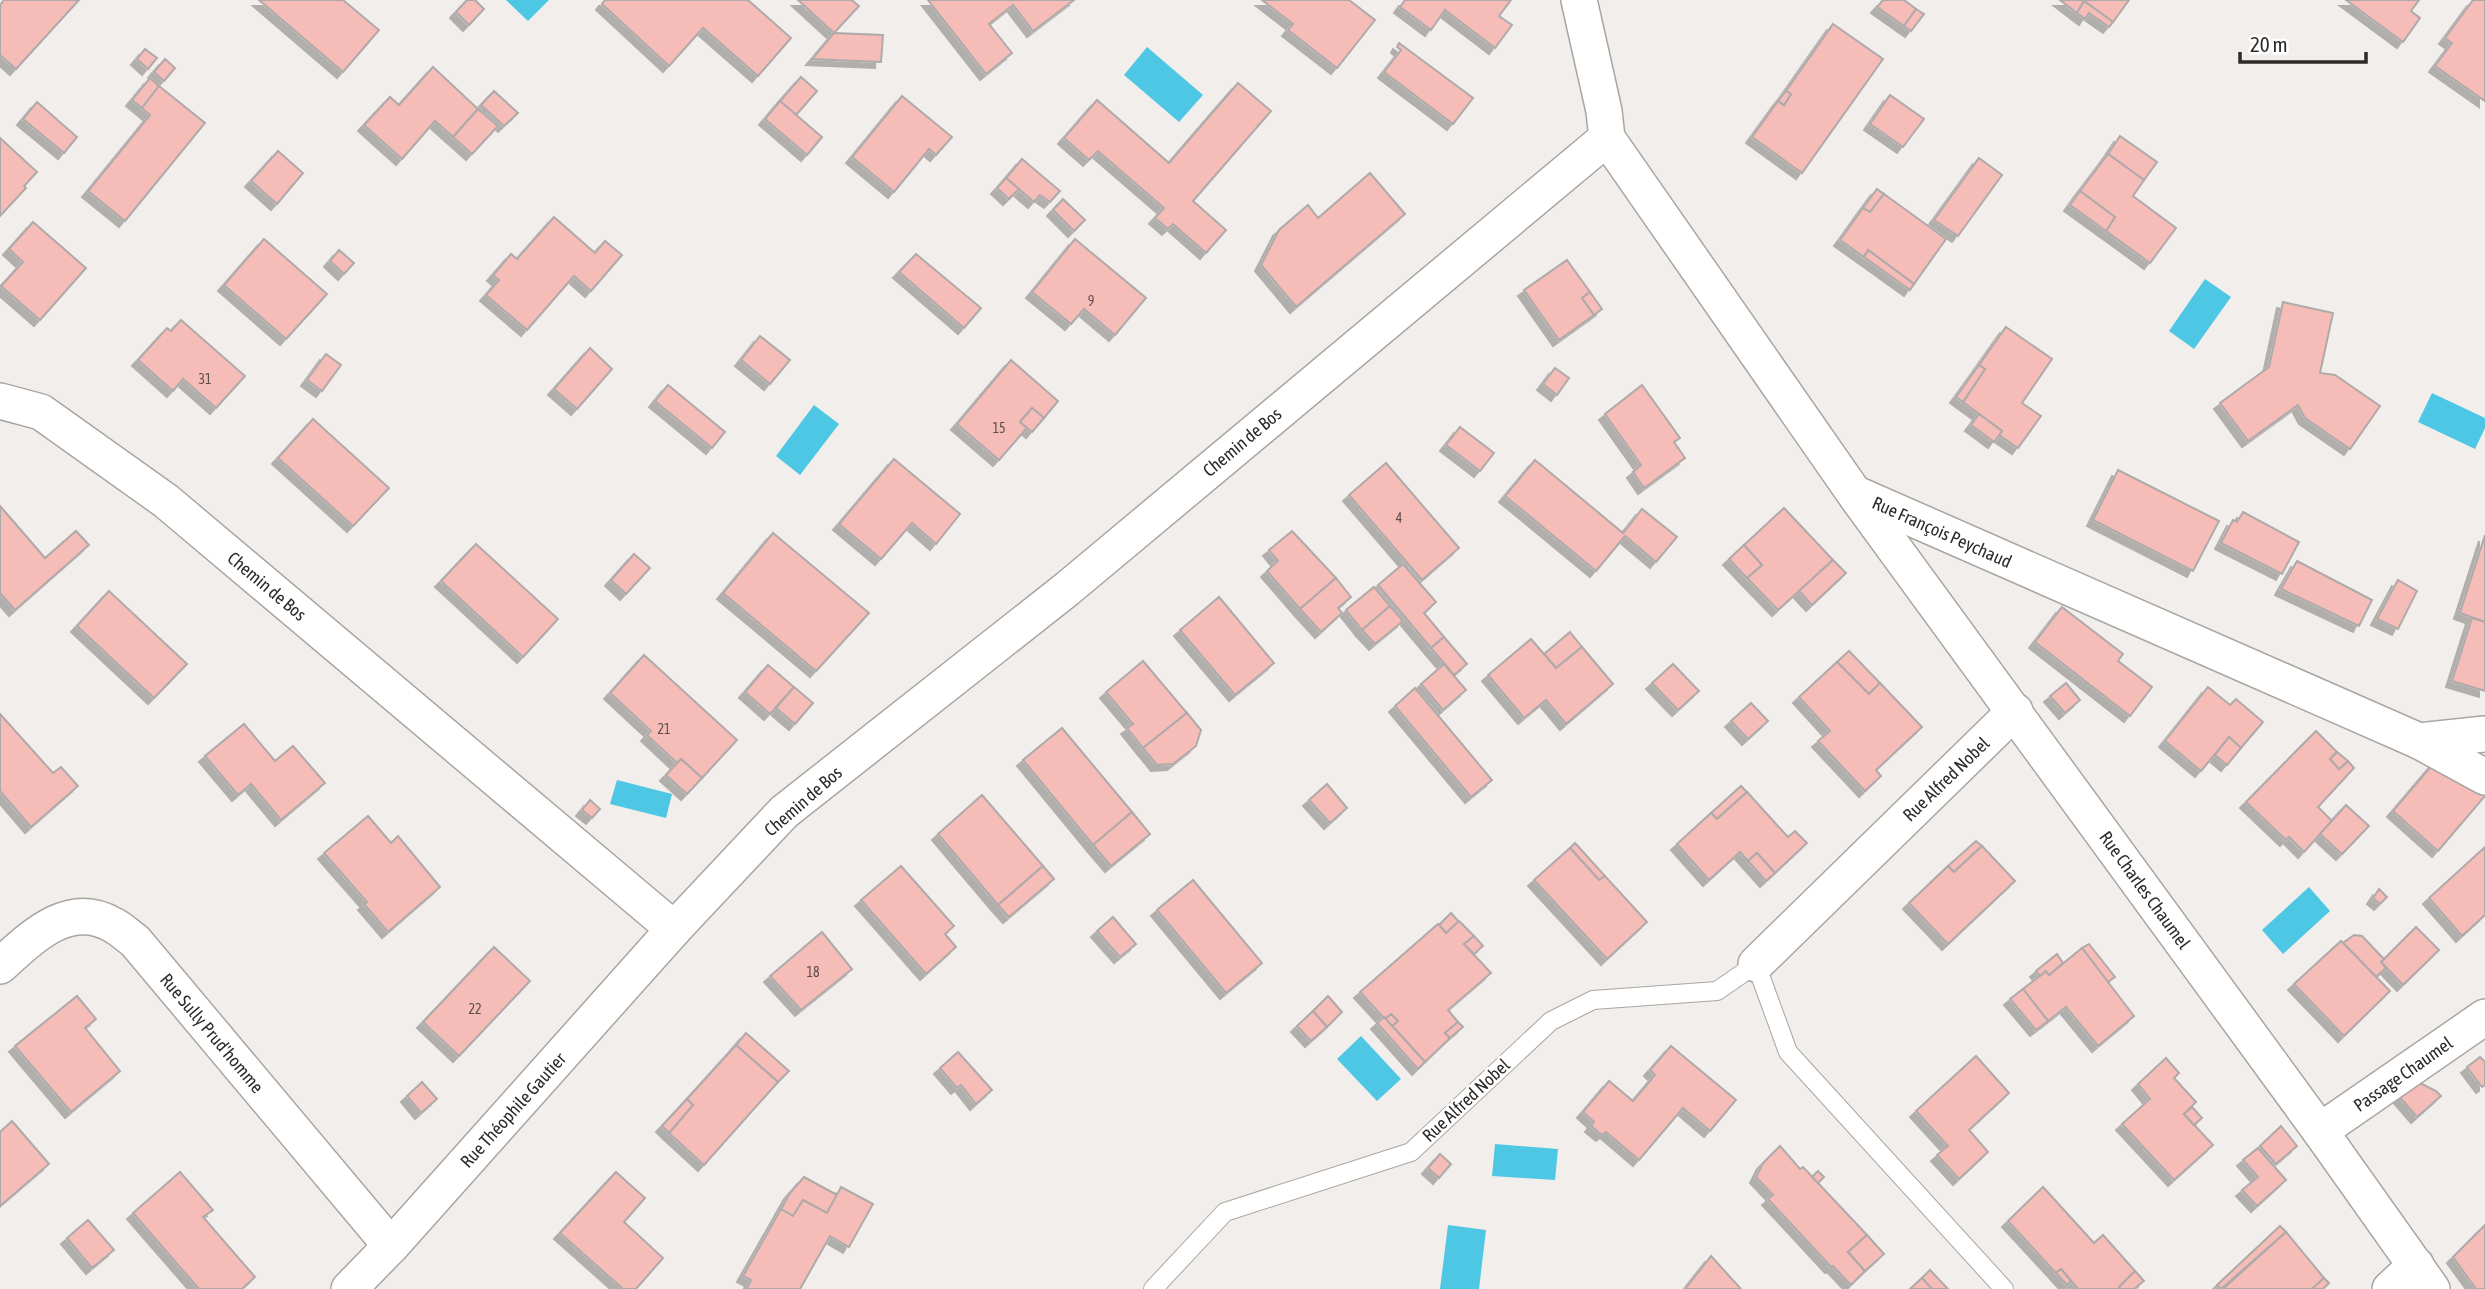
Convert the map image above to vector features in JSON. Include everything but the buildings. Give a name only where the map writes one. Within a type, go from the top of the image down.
[{"type":"street","name":"Rue François Peychaud","points":[[1579,0],[1604,111],[1607,138],[1854,494],[2419,741],[2485,734]]},
{"type":"street","name":"Chemin de Bos","points":[[0,401],[41,412],[166,501],[674,929],[784,812],[1067,589],[1607,138]]},
{"type":"street","name":"Rue Charles Chaumel","points":[[1854,494],[2015,711],[2424,1277]]},
{"type":"street","name":"Rue Alfred Nobel","points":[[1756,964],[2015,711]]},
{"type":"street","points":[[2419,741],[2485,777]]},
{"type":"street","name":"Rue Sully Prud'homme","points":[[0,966],[43,928],[80,916],[111,923],[135,941],[391,1247]]},
{"type":"street","name":"Rue Théophile Gautier","points":[[353,1288],[674,929]]},
{"type":"street","name":"Passage Chaumel","points":[[2320,1131],[2485,1017]]},
{"type":"street","points":[[2390,1289],[2424,1277]]},
{"type":"lane","name":"Rue Alfred Nobel","points":[[1153,1289],[1225,1212],[1411,1153],[1551,1021],[1593,1000],[1717,990],[1756,964]]},
{"type":"lane","points":[[1756,964],[1788,1052],[2004,1289]]},
{"type":"water","points":[[506,0],[549,0],[528,21]]},
{"type":"water","points":[[1147,47],[1203,95],[1179,122],[1124,75]]},
{"type":"water","points":[[2205,279],[2231,297],[2194,349],[2169,331]]},
{"type":"water","points":[[2432,393],[2485,418],[2485,428],[2475,449],[2418,422]]},
{"type":"water","points":[[814,405],[839,424],[800,475],[776,456]]},
{"type":"water","points":[[617,780],[672,794],[666,818],[610,804]]},
{"type":"water","points":[[2309,887],[2330,911],[2283,954],[2262,930]]},
{"type":"water","points":[[1361,1036],[1401,1079],[1377,1101],[1337,1059]]},
{"type":"water","points":[[1495,1144],[1558,1149],[1555,1180],[1492,1176]]},
{"type":"water","points":[[1448,1225],[1486,1230],[1479,1289],[1440,1289]]}]
